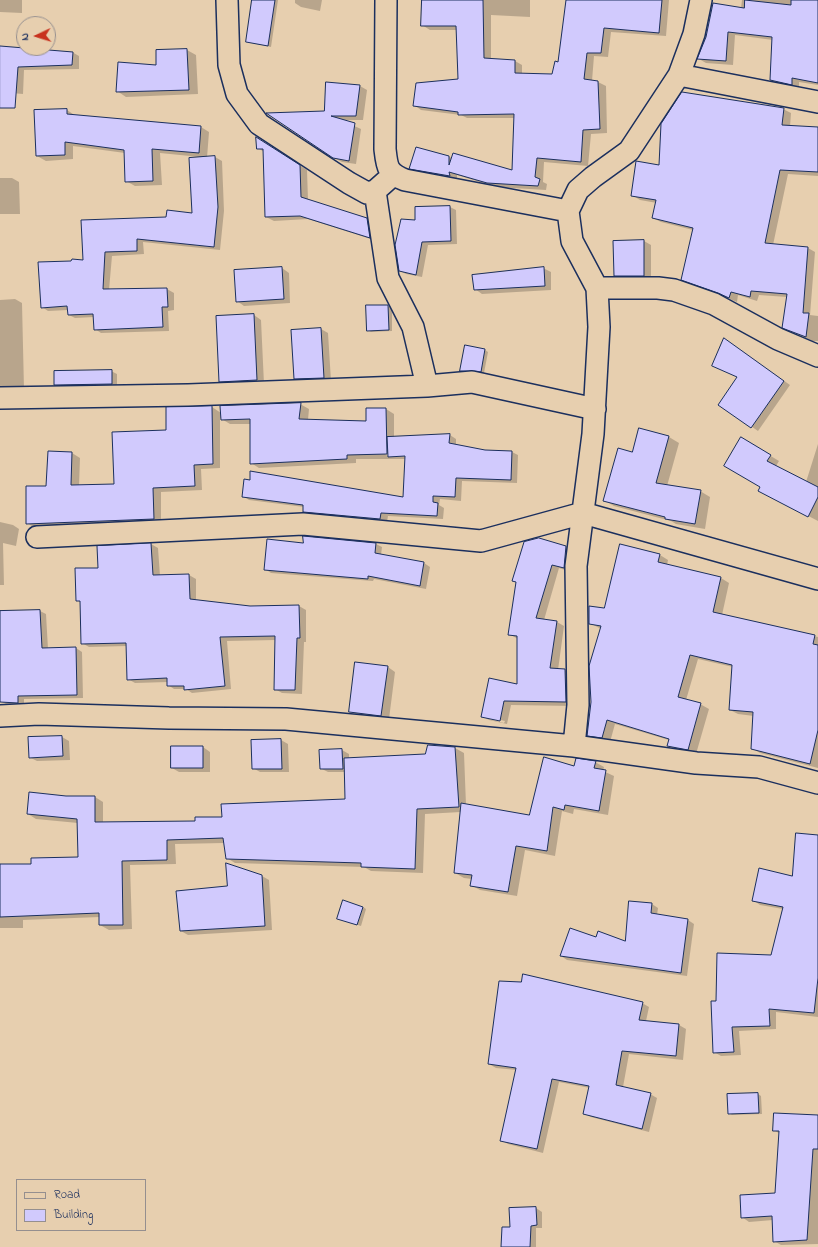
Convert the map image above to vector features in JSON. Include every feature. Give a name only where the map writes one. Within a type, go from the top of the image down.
[{"type":"street","points":[[227,0],[228,65],[237,94],[258,124],[360,190],[367,193],[375,191],[393,175]]},
{"type":"street","points":[[386,0],[385,149],[387,166],[393,175],[405,180],[568,211]]},
{"type":"street","points":[[574,746],[578,705],[576,566],[584,513],[594,409],[599,327],[597,288],[572,241],[568,211],[578,190],[628,151],[679,75],[694,34],[701,0]]},
{"type":"street","points":[[679,75],[818,102]]},
{"type":"street","points":[[375,191],[388,278],[413,327],[427,386]]},
{"type":"street","points":[[597,288],[658,288],[674,290],[714,304],[778,339],[818,356]]},
{"type":"street","points":[[0,398],[188,395],[427,386],[472,382],[594,409]]},
{"type":"street","points":[[36,537],[303,524],[481,541],[584,513],[818,579]]},
{"type":"street","points":[[0,716],[39,714],[169,718],[286,719],[574,746],[696,763],[760,767],[818,783]]},
{"type":"building","points":[[252,0],[275,0],[268,46],[246,42]]},
{"type":"building","points":[[422,0],[483,0],[484,58],[515,60],[515,73],[552,74],[555,61],[558,62],[566,0],[662,0],[659,33],[604,28],[601,53],[587,53],[584,79],[598,81],[600,129],[583,130],[581,162],[537,158],[535,177],[540,179],[538,186],[487,183],[449,172],[450,176],[409,169],[416,147],[449,156],[449,165],[453,153],[512,170],[514,114],[458,115],[458,112],[413,106],[416,83],[458,79],[456,26],[421,26]]},
{"type":"building","points":[[745,0],[791,5],[791,0],[818,0],[818,83],[792,78],[792,85],[770,80],[772,37],[728,32],[726,61],[697,59],[706,37],[713,3],[744,8]]},
{"type":"building","points":[[0,46],[16,47],[16,56],[56,56],[56,51],[73,52],[72,65],[18,67],[15,108],[0,108]]},
{"type":"building","points":[[187,49],[189,90],[116,92],[118,62],[156,65],[156,50]]},
{"type":"building","points":[[326,82],[360,85],[356,116],[331,116],[355,123],[349,161],[333,158],[266,113],[324,111]]},
{"type":"building","points":[[682,92],[784,108],[782,125],[818,127],[818,172],[780,170],[765,243],[808,247],[803,313],[809,313],[806,337],[782,328],[787,294],[751,291],[750,297],[731,292],[729,298],[681,280],[693,228],[652,218],[656,200],[631,196],[636,161],[659,165],[661,124]]},
{"type":"building","points":[[67,109],[67,114],[201,126],[199,153],[152,149],[153,181],[125,182],[124,150],[65,142],[65,155],[36,156],[34,110]]},
{"type":"building","points":[[256,137],[300,165],[301,197],[367,218],[370,238],[300,216],[265,217],[263,149],[257,149]]},
{"type":"building","points":[[215,156],[218,207],[214,247],[137,239],[137,251],[105,252],[103,289],[167,288],[168,307],[162,307],[163,327],[94,330],[93,314],[68,315],[67,306],[41,308],[38,262],[71,261],[72,259],[83,260],[81,220],[166,217],[167,210],[192,213],[189,158]]},
{"type":"building","points":[[450,206],[451,241],[422,242],[416,275],[399,271],[395,245],[401,219],[415,220],[415,207]]},
{"type":"building","points":[[644,240],[644,276],[614,276],[613,241]]},
{"type":"building","points":[[282,267],[284,299],[236,302],[234,270]]},
{"type":"building","points":[[544,267],[545,286],[474,290],[472,275]]},
{"type":"building","points":[[366,305],[388,305],[389,330],[367,331]]},
{"type":"building","points":[[254,314],[257,380],[219,382],[216,316]]},
{"type":"building","points":[[321,328],[324,378],[294,379],[291,330]]},
{"type":"building","points":[[724,338],[784,381],[751,428],[718,405],[737,377],[712,366]]},
{"type":"building","points":[[465,345],[485,349],[481,372],[460,371]]},
{"type":"building","points":[[112,370],[112,384],[54,385],[54,371]]},
{"type":"building","points":[[301,403],[299,419],[366,421],[366,408],[386,408],[387,454],[347,455],[347,459],[250,464],[250,419],[221,420],[220,406]]},
{"type":"building","points":[[212,406],[213,464],[194,465],[195,486],[153,488],[154,519],[26,524],[26,486],[46,486],[48,451],[72,452],[71,485],[114,484],[112,432],[166,430],[166,407]]},
{"type":"building","points":[[639,428],[669,436],[656,483],[701,490],[695,524],[665,519],[665,517],[603,501],[618,448],[632,452]]},
{"type":"building","points":[[450,434],[449,443],[485,450],[512,451],[511,480],[456,478],[455,497],[433,496],[433,502],[438,503],[437,516],[381,513],[380,519],[303,512],[303,505],[242,497],[244,479],[250,480],[250,471],[403,497],[405,456],[388,457],[387,437]]},
{"type":"building","points":[[741,437],[771,455],[767,461],[818,487],[818,497],[808,517],[758,491],[760,487],[724,466]]},
{"type":"building","points":[[303,536],[376,543],[375,553],[424,562],[420,586],[368,576],[368,579],[264,570],[267,539],[303,543]]},
{"type":"building","points":[[539,538],[566,546],[564,568],[552,565],[536,618],[557,621],[550,668],[565,669],[566,702],[504,701],[500,721],[481,717],[489,678],[517,684],[517,636],[508,635],[516,582],[512,581],[524,542]]},
{"type":"building","points":[[151,543],[153,575],[189,574],[190,599],[250,606],[299,605],[300,638],[297,638],[295,690],[274,690],[275,636],[220,637],[225,686],[184,690],[184,686],[167,686],[167,678],[127,680],[126,643],[81,644],[80,601],[76,601],[75,568],[98,568],[97,546]]},
{"type":"building","points":[[620,544],[660,554],[658,562],[721,577],[713,612],[815,635],[813,644],[818,645],[818,730],[810,764],[751,749],[753,712],[729,710],[732,665],[690,655],[678,697],[701,703],[688,750],[667,746],[669,739],[607,720],[602,738],[587,736],[591,702],[589,666],[601,626],[589,624],[589,606],[604,608]]},
{"type":"building","points":[[40,610],[42,648],[76,647],[77,695],[18,696],[18,703],[0,702],[0,611]]},
{"type":"building","points":[[355,662],[388,666],[381,716],[349,712]]},
{"type":"building","points":[[62,736],[63,756],[29,758],[28,737]]},
{"type":"building","points":[[281,739],[282,769],[252,769],[251,740]]},
{"type":"building","points":[[428,745],[455,747],[459,807],[417,809],[415,869],[361,867],[361,863],[226,859],[223,838],[167,840],[167,860],[122,861],[123,925],[99,925],[99,913],[0,917],[0,864],[31,864],[31,858],[78,857],[77,819],[27,814],[29,792],[66,796],[95,796],[95,822],[195,821],[195,817],[222,817],[221,804],[345,799],[344,758],[425,754]]},
{"type":"building","points":[[171,746],[203,746],[203,768],[171,768]]},
{"type":"building","points":[[342,749],[343,769],[320,769],[319,750]]},
{"type":"building","points":[[544,757],[574,766],[576,758],[596,761],[594,768],[606,770],[599,811],[565,805],[564,810],[553,807],[547,851],[516,846],[508,892],[470,886],[472,875],[454,873],[461,803],[529,815]]},
{"type":"building","points":[[796,833],[818,835],[818,978],[814,1013],[769,1009],[770,1026],[732,1027],[734,1052],[713,1053],[711,1001],[716,1001],[717,953],[771,955],[783,907],[752,901],[759,868],[792,876]]},
{"type":"building","points":[[226,863],[262,875],[265,926],[180,931],[176,891],[227,886]]},
{"type":"building","points":[[343,900],[363,907],[357,925],[337,919]]},
{"type":"building","points":[[629,901],[652,903],[651,913],[688,919],[681,973],[560,956],[570,928],[596,937],[598,931],[625,941]]},
{"type":"building","points":[[523,974],[643,1002],[639,1020],[679,1024],[676,1056],[622,1051],[616,1085],[651,1093],[642,1129],[583,1114],[589,1086],[552,1079],[537,1149],[500,1141],[516,1068],[488,1064],[499,981],[521,982]]},
{"type":"building","points":[[758,1093],[759,1113],[728,1114],[727,1094]]},
{"type":"building","points":[[774,1113],[818,1115],[818,1149],[813,1149],[807,1240],[773,1242],[772,1216],[741,1218],[740,1195],[775,1193],[779,1131],[773,1131]]},
{"type":"building","points":[[536,1207],[537,1225],[531,1226],[530,1247],[501,1247],[502,1227],[510,1227],[509,1208]]}]
